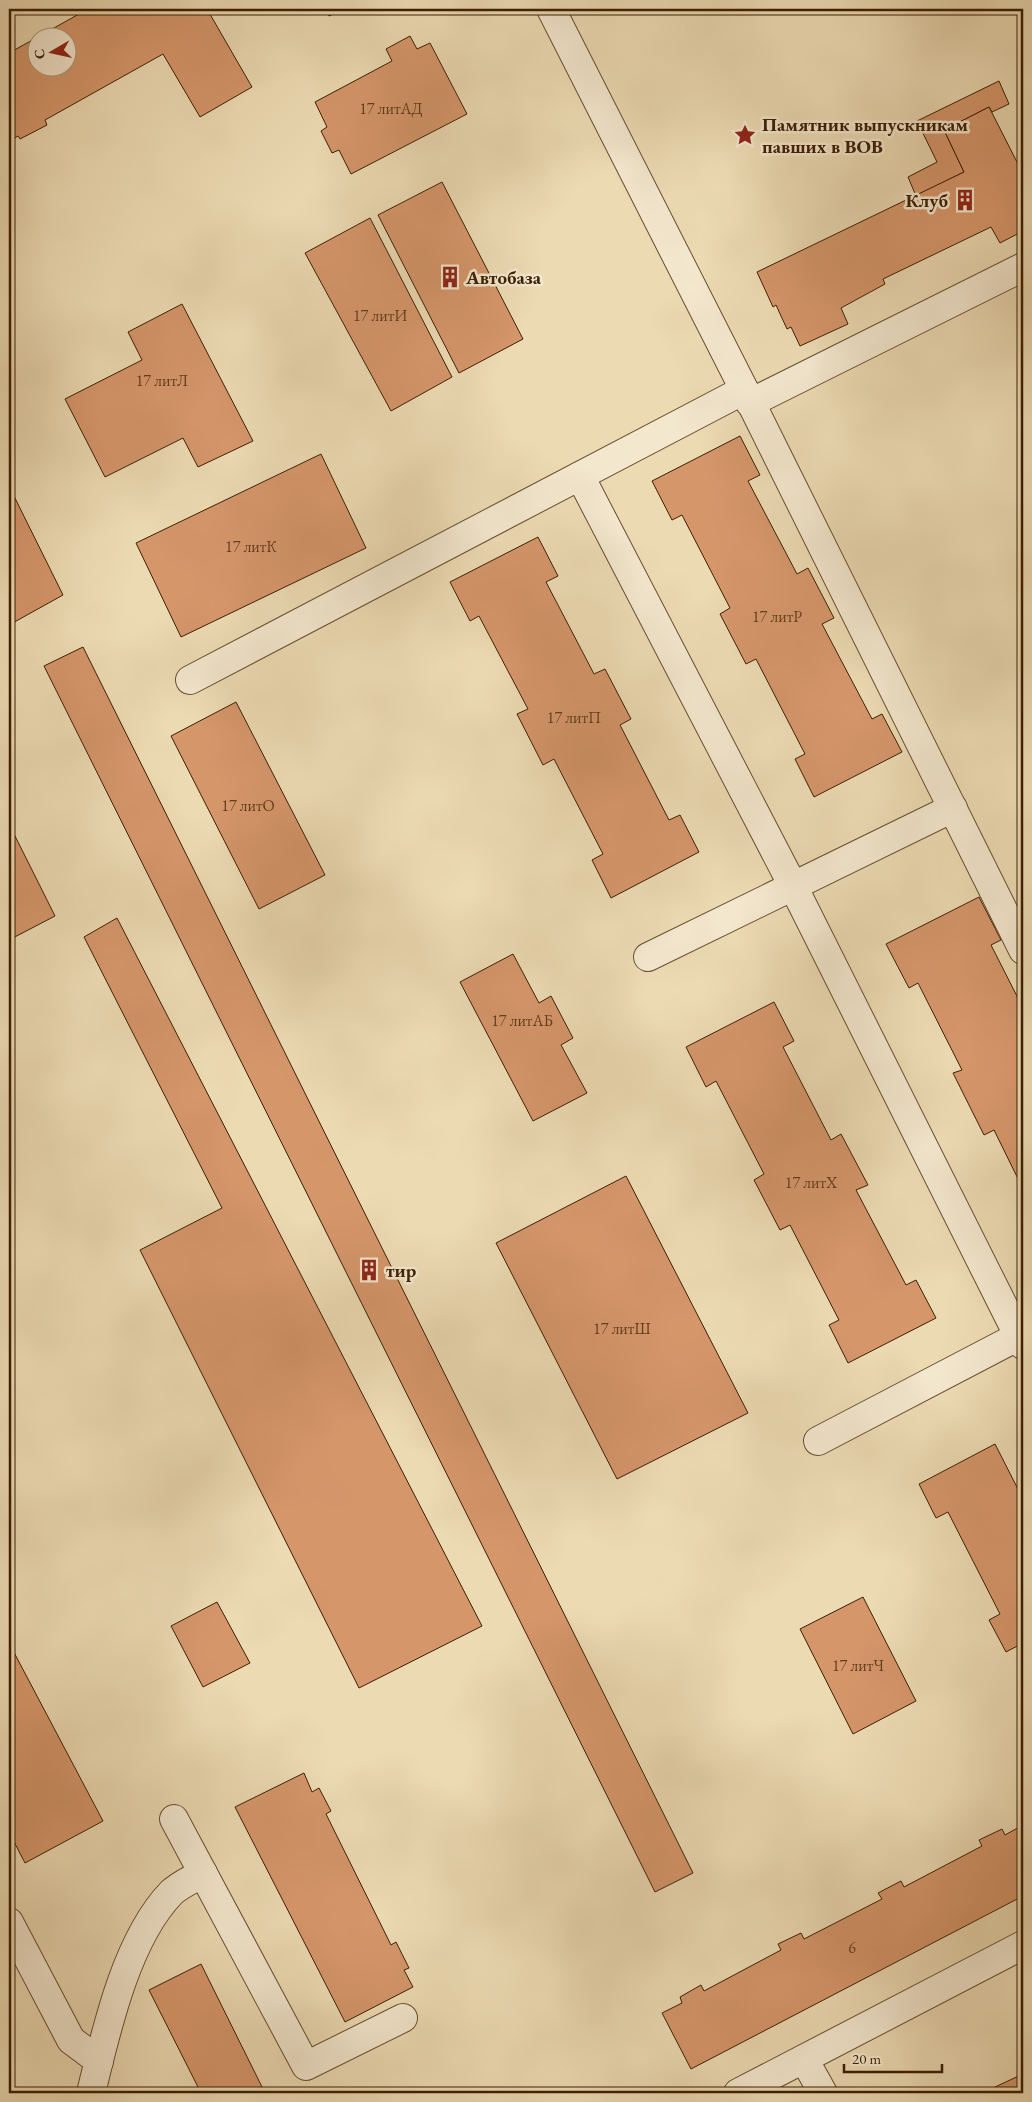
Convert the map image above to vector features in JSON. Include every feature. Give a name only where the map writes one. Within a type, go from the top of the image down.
[{"type":"street","points":[[551,9],[747,396],[1023,950]]},
{"type":"street","points":[[190,680],[580,476],[1023,267]]},
{"type":"street","points":[[580,476],[793,886],[1021,1340],[818,1441]]},
{"type":"street","points":[[648,958],[953,808]]},
{"type":"street","points":[[174,1819],[306,2066],[403,2018]]},
{"type":"street","points":[[91,2093],[121,1984],[144,1929],[172,1892],[203,1873]]},
{"type":"street","points":[[9,1922],[71,2040],[99,2061]]},
{"type":"street","points":[[738,2093],[1023,1945]]},
{"type":"street","points":[[804,2059],[823,2093]]},
{"type":"building","points":[[88,9],[207,9],[252,87],[200,117],[163,54],[45,120],[47,125],[20,139],[18,136],[9,141],[9,53],[28,42],[28,78],[78,78],[78,28],[54,28]]},
{"type":"building","points":[[326,9],[344,9],[329,16]]},
{"type":"building","points":[[410,36],[417,49],[430,43],[467,114],[351,174],[339,150],[332,153],[321,131],[327,127],[315,102],[392,61],[386,49]]},
{"type":"building","points":[[999,81],[1009,104],[992,112],[989,107],[944,130],[964,172],[916,196],[908,177],[937,162],[917,121]]},
{"type":"building","name":"Клуб","points":[[989,107],[1020,168],[1023,167],[1023,231],[1000,243],[991,227],[883,279],[885,284],[841,308],[848,324],[800,346],[791,327],[787,329],[776,305],[773,307],[757,272],[964,172],[944,130]]},
{"type":"building","name":"Автобаза","points":[[442,182],[523,339],[459,373],[378,215]]},
{"type":"building","points":[[370,218],[452,377],[391,411],[305,253]]},
{"type":"building","points":[[182,304],[253,441],[198,467],[183,438],[105,477],[65,399],[142,360],[128,332]]},
{"type":"building","points":[[740,436],[760,475],[748,481],[797,574],[808,568],[834,618],[822,624],[872,719],[882,714],[902,752],[814,797],[795,759],[805,754],[756,659],[746,664],[720,614],[730,608],[682,515],[672,520],[652,481]]},
{"type":"building","points":[[321,454],[366,548],[181,637],[136,543]]},
{"type":"building","points":[[9,486],[63,595],[9,625]]},
{"type":"building","points":[[538,537],[558,576],[546,582],[594,674],[605,669],[631,719],[620,725],[669,820],[680,815],[699,852],[611,898],[592,860],[603,854],[554,759],[543,765],[517,714],[528,709],[479,616],[470,621],[450,582]]},
{"type":"building","name":"тир","points":[[83,647],[693,1873],[655,1892],[44,666]]},
{"type":"building","points":[[236,702],[325,875],[259,909],[171,736]]},
{"type":"building","points":[[9,824],[55,916],[9,940]]},
{"type":"building","points":[[979,897],[1001,940],[991,945],[1023,1008],[1023,1189],[994,1130],[984,1135],[953,1073],[962,1070],[918,983],[909,988],[886,944]]},
{"type":"building","points":[[117,918],[482,1626],[359,1688],[140,1250],[222,1208],[84,937]]},
{"type":"building","points":[[513,954],[539,1003],[551,996],[573,1038],[561,1045],[587,1093],[533,1121],[460,982]]},
{"type":"building","points":[[774,1002],[794,1041],[783,1047],[831,1140],[841,1134],[868,1185],[856,1190],[906,1285],[916,1280],[936,1318],[848,1363],[829,1325],[839,1320],[790,1225],[780,1230],[754,1180],[764,1174],[716,1081],[706,1087],[686,1047]]},
{"type":"building","points":[[626,1176],[748,1413],[617,1479],[496,1243]]},
{"type":"building","points":[[995,1444],[1023,1499],[1023,1643],[1006,1652],[989,1620],[1000,1614],[948,1512],[936,1518],[919,1484]]},
{"type":"building","points":[[863,1597],[916,1701],[853,1734],[800,1629]]},
{"type":"building","points":[[217,1602],[250,1663],[203,1687],[171,1626]]},
{"type":"building","points":[[9,1643],[103,1821],[25,1863],[9,1832]]},
{"type":"building","points":[[304,1773],[312,1792],[319,1788],[331,1811],[326,1814],[391,1945],[396,1942],[409,1968],[404,1970],[413,1987],[345,2022],[235,1807]]},
{"type":"building","points":[[1023,1825],[1023,1896],[691,2069],[662,2013],[682,2003],[680,1997],[701,1985],[704,1991],[781,1950],[778,1944],[801,1933],[804,1939],[882,1899],[878,1893],[901,1881],[904,1887],[982,1846],[979,1840],[1002,1829],[1005,1835]]},
{"type":"building","points":[[201,1964],[265,2093],[201,2093],[149,1990]]},
{"type":"building","points":[[1023,2074],[1023,2093],[982,2093]]},
{"type":"place","name":"Памятник выпускникам павших в ВОВ","points":[[745,135]]},
{"type":"place","name":"Клуб","points":[[965,200]]},
{"type":"place","name":"Автобаза","points":[[450,277]]},
{"type":"place","name":"тир","points":[[369,1270]]}]
